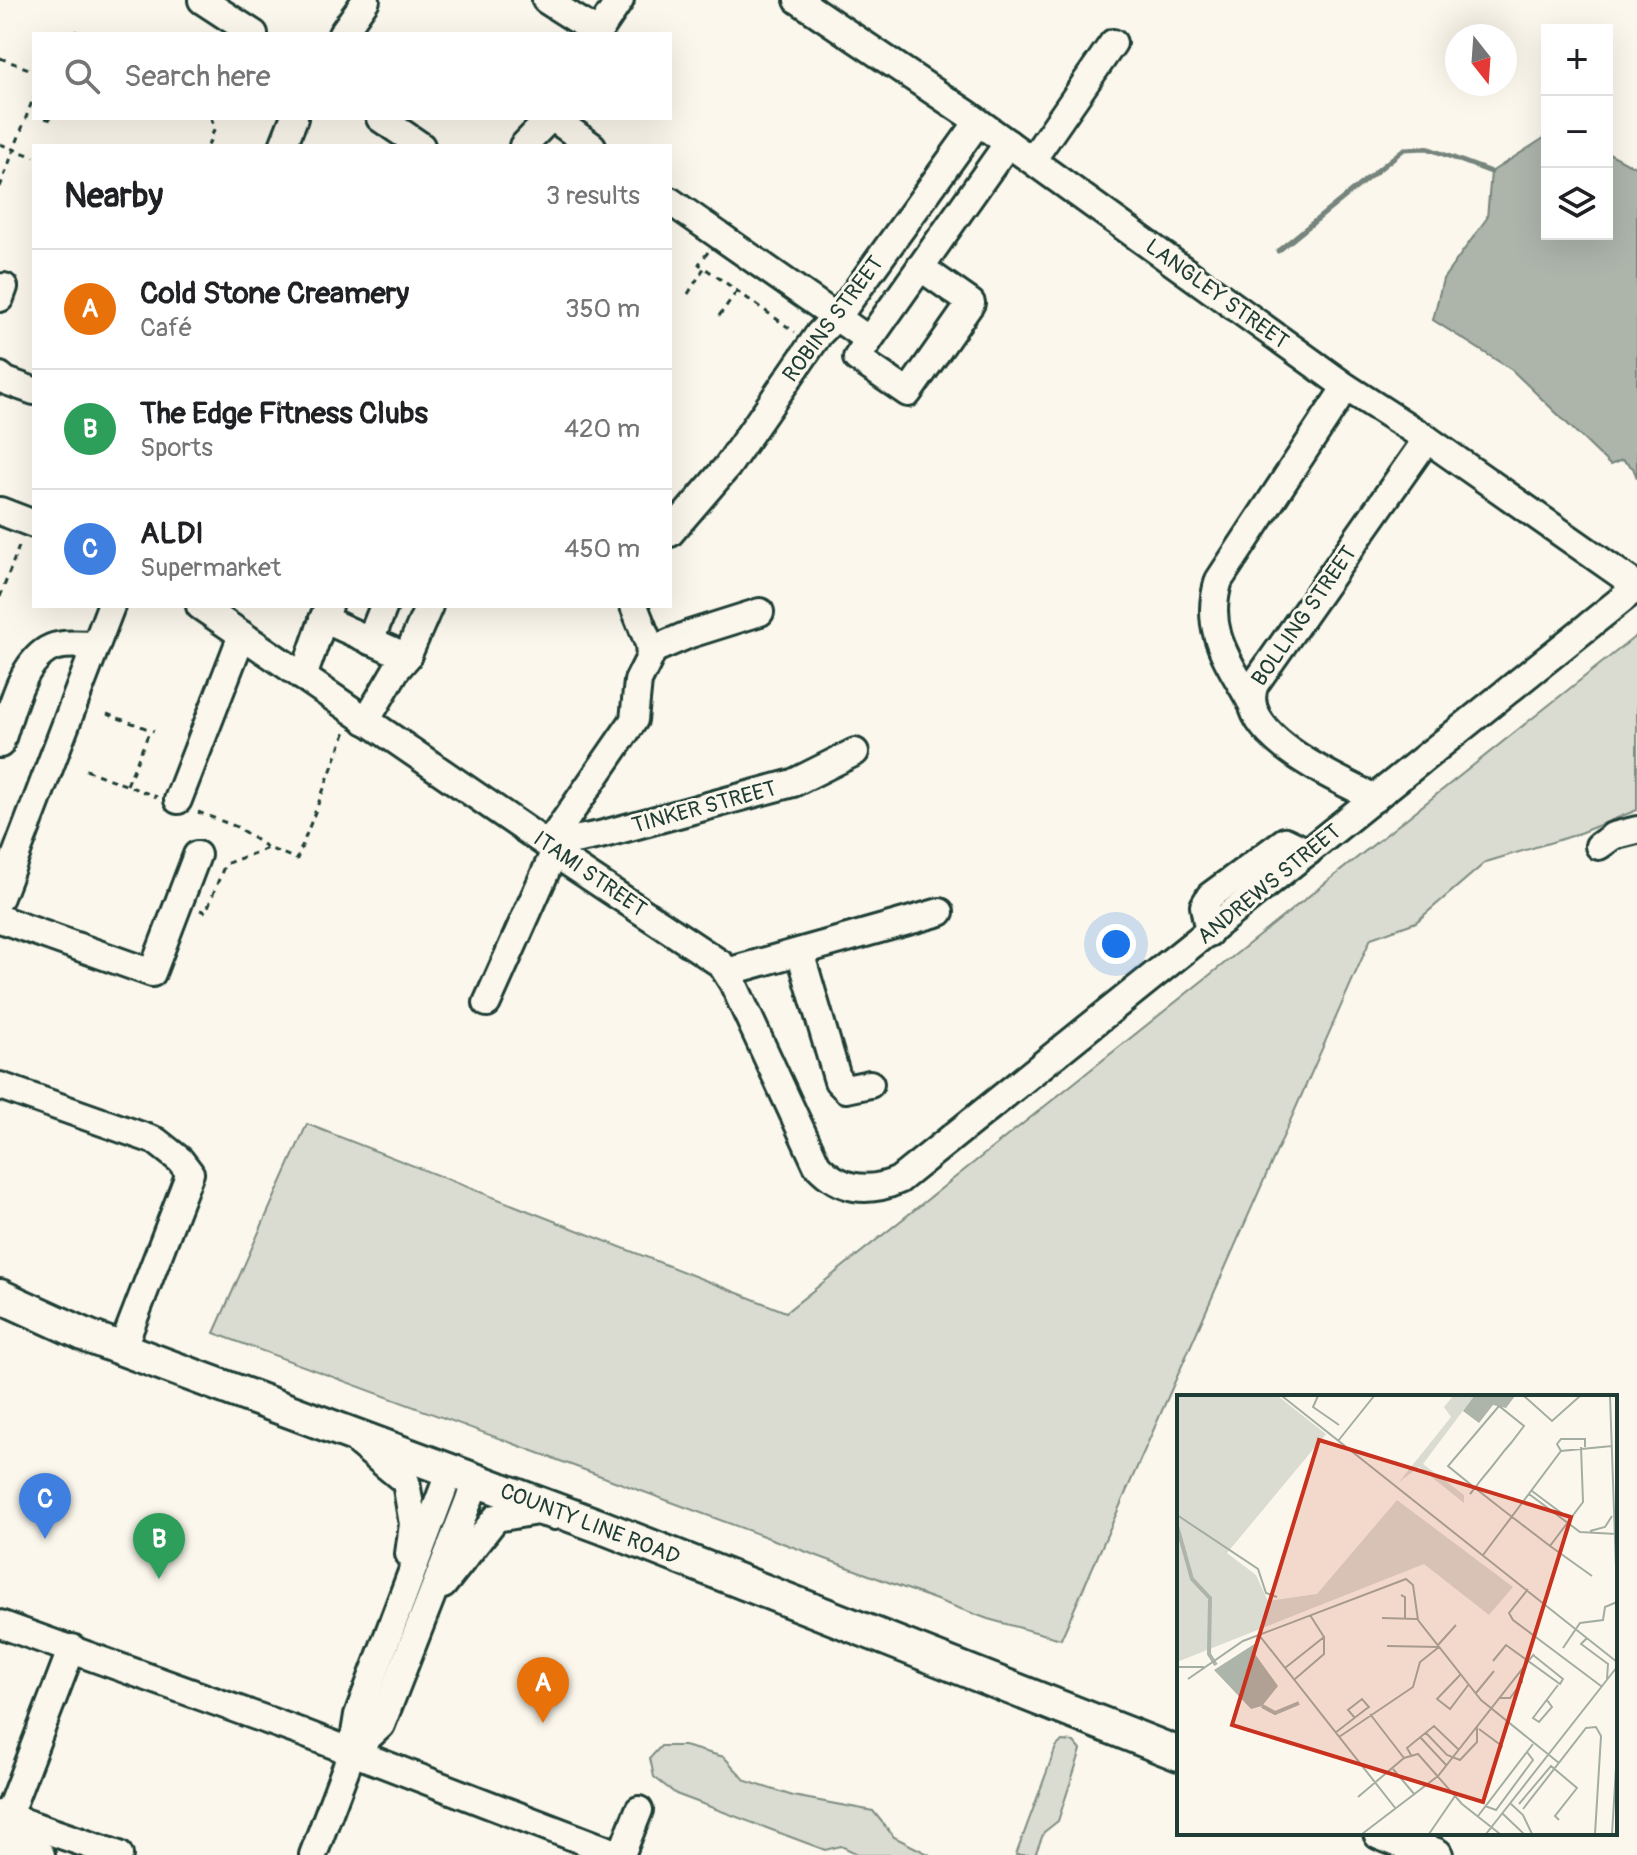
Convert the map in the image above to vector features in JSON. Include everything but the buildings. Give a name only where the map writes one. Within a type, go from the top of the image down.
[{"type":"main road","name":"COUNTY LINE ROAD","points":[[0,1296],[122,1349],[602,1527],[1177,1753]]},
{"type":"main road","points":[[1385,1835],[1436,1855]]},
{"type":"street","points":[[202,0],[251,32]]},
{"type":"street","points":[[343,32],[366,0]]},
{"type":"street","points":[[546,0],[595,32]]},
{"type":"street","points":[[598,32],[620,0]]},
{"type":"street","name":"LANGLEY STREET","points":[[798,0],[1008,143],[1346,387],[1427,439],[1637,586]]},
{"type":"street","points":[[1032,160],[1113,43]]},
{"type":"street","points":[[285,144],[293,120]]},
{"type":"street","points":[[383,120],[418,144]]},
{"type":"street","points":[[525,144],[549,120]]},
{"type":"street","points":[[554,120],[589,144]]},
{"type":"street","name":"ROBINS STREET","points":[[678,523],[727,467],[811,344],[844,308],[978,122]]},
{"type":"street","points":[[920,267],[971,303],[908,393],[857,358],[920,267],[1008,143]]},
{"type":"street","points":[[672,202],[869,340]]},
{"type":"street","points":[[0,376],[32,390]]},
{"type":"street","points":[[1251,702],[1217,639],[1212,610],[1219,580],[1346,387]]},
{"type":"street","name":"BOLLING STREET","points":[[1375,798],[1313,766],[1263,728],[1251,702],[1255,684],[1427,439]]},
{"type":"street","points":[[0,511],[31,523]]},
{"type":"street","name":"ANDREWS STREET","points":[[899,1180],[1637,586]]},
{"type":"street","points":[[0,897],[7,850],[110,608]]},
{"type":"street","name":"ITAMI STREET","points":[[203,608],[721,964],[817,1165],[835,1181],[856,1188],[878,1187],[899,1180]]},
{"type":"street","points":[[370,641],[383,608]]},
{"type":"street","points":[[360,716],[407,657],[428,608]]},
{"type":"street","points":[[487,1003],[551,849],[634,720],[638,681],[650,657],[635,608]]},
{"type":"street","points":[[650,651],[690,634],[760,612]]},
{"type":"street","points":[[303,677],[325,613],[370,641],[407,657]]},
{"type":"street","points":[[178,800],[242,635]]},
{"type":"street","points":[[0,744],[28,667],[47,650],[67,644],[96,645]]},
{"type":"street","name":"TINKER STREET","points":[[551,849],[793,783],[855,752]]},
{"type":"street","points":[[1599,846],[1613,836],[1637,830]]},
{"type":"street","points":[[0,919],[152,973],[197,855]]},
{"type":"street","points":[[727,972],[940,912]]},
{"type":"street","points":[[800,952],[838,1081],[846,1089],[870,1084]]},
{"type":"street","points":[[0,1086],[156,1141],[180,1160],[190,1173],[122,1349]]},
{"type":"street","points":[[340,1429],[406,1482],[413,1524],[415,1601]]},
{"type":"street","points":[[313,1855],[352,1752],[381,1725],[415,1601],[463,1476]]},
{"type":"street","points":[[415,1601],[496,1518],[537,1511],[602,1527]]},
{"type":"street","points":[[0,1624],[352,1752],[621,1855],[639,1810]]},
{"type":"street","points":[[2,1826],[72,1648]]},
{"type":"street","points":[[2,1826],[41,1855]]},
{"type":"street","points":[[2,1826],[119,1855]]},
{"type":"path","points":[[0,58],[32,70]]},
{"type":"path","points":[[0,187],[32,101]]},
{"type":"path","points":[[28,111],[32,112]]},
{"type":"path","points":[[209,144],[215,127],[212,120]]},
{"type":"path","points":[[0,144],[32,156]]},
{"type":"path","points":[[710,249],[699,264],[811,344]]},
{"type":"path","points":[[688,294],[704,268]]},
{"type":"path","points":[[719,316],[737,291]]},
{"type":"path","points":[[0,597],[31,523]]},
{"type":"path","points":[[107,714],[152,730],[127,785]]},
{"type":"path","points":[[297,859],[360,716]]},
{"type":"path","points":[[179,903],[206,912],[225,864],[268,848]]},
{"type":"shaded area","points":[[1541,140],[1541,240],[1613,240],[1613,155],[1637,168],[1637,478],[1633,468],[1622,460],[1610,465],[1512,370],[1433,320],[1443,279],[1487,218],[1491,172]]},
{"type":"shaded area","points":[[1637,635],[1637,810],[1572,836],[1486,862],[1416,922],[1371,938],[1061,1639],[988,1619],[214,1333],[307,1124],[786,1312]]},
{"type":"shaded area","points":[[1062,1741],[1074,1742],[1081,1750],[1058,1821],[1044,1832],[1035,1855],[1016,1855],[1056,1747]]},
{"type":"shaded area","points":[[661,1746],[684,1746],[724,1757],[746,1781],[793,1796],[873,1811],[894,1837],[930,1855],[860,1855],[841,1846],[825,1850],[676,1794],[654,1777],[650,1758]]},
{"type":"waterway","points":[[1278,251],[1404,149],[1427,148],[1491,172]]},
{"type":"place","name":"ALDI","points":[[45,1539]]},
{"type":"place","name":"The Edge Fitness Clubs","points":[[159,1579]]},
{"type":"place","name":"Cold Stone Creamery","points":[[543,1723]]}]
